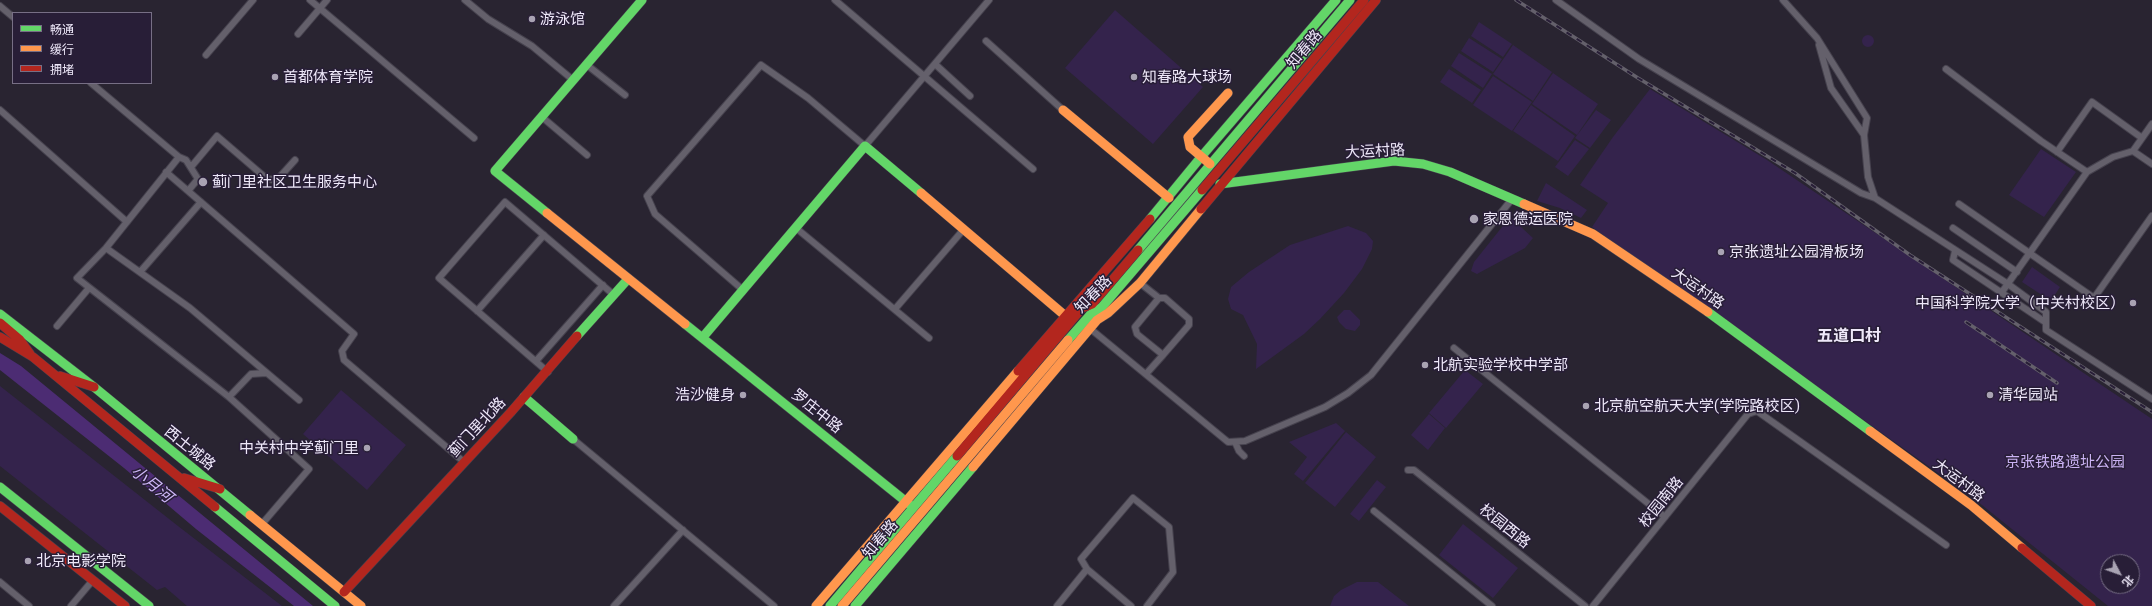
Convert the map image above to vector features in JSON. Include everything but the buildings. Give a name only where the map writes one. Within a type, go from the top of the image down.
[{"type":"main road","points":[[542,117],[642,0]]},
{"type":"main road","name":"知春路","points":[[816,606],[906,501],[1068,318],[1169,198],[1201,156],[1336,0]]},
{"type":"main road","name":"知春路","points":[[842,606],[1068,318],[1082,308],[1092,304],[1350,0]]},
{"type":"main road","name":"知春路","points":[[830,606],[916,510],[1087,326],[1140,283],[1176,241],[1217,181],[1364,0]]},
{"type":"main road","name":"知春路","points":[[855,606],[1087,326],[1090,315],[1102,307],[1217,181],[1376,0]]},
{"type":"main road","points":[[1210,164],[1190,147],[1188,137],[1228,93]]},
{"type":"main road","points":[[1063,110],[1169,198]]},
{"type":"main road","name":"罗庄中路","points":[[542,117],[495,171],[916,510]]},
{"type":"main road","points":[[703,337],[865,146],[1068,318]]},
{"type":"main road","name":"大运村路","points":[[1217,181],[1394,161],[1423,164],[1450,172],[1593,234],[1681,293],[1971,505],[2092,606]]},
{"type":"main road","name":"蓟门里北路","points":[[344,592],[524,398],[628,279]]},
{"type":"main road","name":"西土城路","points":[[0,314],[94,387],[361,606]]},
{"type":"main road","points":[[0,323],[20,340],[33,357]]},
{"type":"main road","name":"西土城路","points":[[0,337],[33,357],[53,373],[335,606]]},
{"type":"main road","points":[[53,373],[94,387]]},
{"type":"main road","points":[[524,398],[573,439]]},
{"type":"main road","points":[[179,476],[220,490]]},
{"type":"main road","points":[[0,487],[148,606]]},
{"type":"main road","points":[[0,506],[125,606]]},
{"type":"main road","points":[[321,595],[339,606]]},
{"type":"street","points":[[206,55],[253,0]]},
{"type":"street","points":[[310,0],[474,138]]},
{"type":"street","points":[[298,34],[327,0]]},
{"type":"street","points":[[465,0],[488,19],[532,46],[573,80]]},
{"type":"street","points":[[835,0],[925,75],[1033,169]]},
{"type":"street","points":[[743,290],[655,214],[647,196],[761,66],[808,98],[865,146],[989,0]]},
{"type":"street","points":[[1556,0],[1639,59],[1861,194],[1875,198],[2008,284],[2046,312],[2046,330],[2152,399]]},
{"type":"street","points":[[1783,0],[1817,38],[1867,118],[1864,136],[1868,177],[1875,198]]},
{"type":"street","points":[[0,6],[12,16]]},
{"type":"street","points":[[1817,38],[1831,88],[1864,136]]},
{"type":"street","points":[[986,41],[1063,110]]},
{"type":"street","points":[[935,64],[970,96]]},
{"type":"street","points":[[587,65],[625,95]]},
{"type":"street","points":[[1946,69],[2057,152],[2087,172]]},
{"type":"street","points":[[92,84],[179,157],[186,160],[198,179],[188,191]]},
{"type":"street","points":[[2057,152],[2092,102],[2142,138]]},
{"type":"street","points":[[0,110],[127,222]]},
{"type":"street","points":[[542,117],[588,155]]},
{"type":"street","points":[[2002,292],[2087,172],[2113,157],[2132,152],[2152,124]]},
{"type":"street","points":[[191,167],[217,136],[268,179],[277,180],[295,160]]},
{"type":"street","points":[[2132,152],[2152,164]]},
{"type":"street","points":[[179,157],[106,248],[77,278],[229,398],[310,469],[262,524]]},
{"type":"street","points":[[166,172],[354,334],[342,351],[344,360],[464,462]]},
{"type":"street","points":[[1068,318],[1087,326],[1228,442],[1245,441],[1325,407],[1348,393],[1371,375],[1512,199]]},
{"type":"street","points":[[140,272],[201,202]]},
{"type":"street","points":[[548,372],[439,278],[505,202],[614,295]]},
{"type":"street","points":[[1959,204],[2094,298],[2152,216]]},
{"type":"street","points":[[796,228],[929,338]]},
{"type":"street","points":[[1953,228],[2017,272]]},
{"type":"street","points":[[895,309],[964,229]]},
{"type":"street","points":[[477,311],[544,235]]},
{"type":"street","points":[[106,248],[190,308],[299,400]]},
{"type":"street","points":[[1955,251],[1953,260],[2045,322]]},
{"type":"street","points":[[1140,283],[1159,298],[1165,298],[1189,319],[1189,325],[1146,374]]},
{"type":"street","points":[[536,361],[603,285]]},
{"type":"street","points":[[57,326],[89,288]]},
{"type":"street","points":[[1159,298],[1135,327],[1137,334],[1163,355]]},
{"type":"street","points":[[1454,348],[1665,517]]},
{"type":"street","points":[[229,398],[251,374],[266,373]]},
{"type":"street","name":"校园南路","points":[[1593,606],[1748,414],[1757,411],[1761,412],[1946,545]]},
{"type":"street","points":[[573,439],[774,606]]},
{"type":"street","points":[[1235,442],[1239,451],[1244,456]]},
{"type":"street","name":"校园西路","points":[[1408,470],[1414,470],[1585,606]]},
{"type":"street","points":[[1131,606],[1087,569],[1082,558],[1133,498],[1169,527],[1173,572],[1147,606]]},
{"type":"street","points":[[1374,511],[1492,606]]},
{"type":"street","points":[[614,606],[683,530]]},
{"type":"street","points":[[1057,606],[1087,569]]},
{"type":"street","points":[[71,606],[93,580]]},
{"type":"street","points":[[2,584],[29,606]]},
{"type":"green space","name":"知春路大球场","points":[[1115,10],[1203,87],[1153,144],[1065,68]]},
{"type":"green space","points":[[1479,22],[1512,44],[1503,57],[1471,36]]},
{"type":"green space","points":[[1868,35],[1872,37],[1874,41],[1872,45],[1868,47],[1864,45],[1862,41],[1864,37]]},
{"type":"green space","points":[[1469,38],[1502,59],[1493,72],[1461,51]]},
{"type":"green space","points":[[1513,45],[1552,72],[1533,101],[1493,74]]},
{"type":"green space","points":[[1459,53],[1492,74],[1483,88],[1451,66]]},
{"type":"green space","points":[[1449,69],[1481,90],[1472,103],[1440,82]]},
{"type":"green space","points":[[1553,73],[1598,104],[1577,135],[1532,104]]},
{"type":"green space","points":[[1493,76],[1532,102],[1512,131],[1473,105]]},
{"type":"green space","name":"京张铁路遗址公园","points":[[1650,89],[1767,160],[2152,419],[2152,606],[2108,606],[1972,497],[1592,227],[1608,203],[1580,185],[1613,137]]},
{"type":"green space","points":[[1531,105],[1575,136],[1558,161],[1513,131]]},
{"type":"green space","points":[[1596,110],[1611,120],[1590,148],[1575,138]]},
{"type":"green space","points":[[1575,140],[1589,149],[1568,176],[1555,167]]},
{"type":"green space","points":[[2041,149],[2076,172],[2044,217],[2009,195]]},
{"type":"green space","points":[[1546,183],[1587,210],[1581,218],[1560,208],[1537,201]]},
{"type":"green space","points":[[1510,217],[1533,238],[1525,248],[1477,274],[1471,271],[1474,262]]},
{"type":"green space","points":[[1348,226],[1366,233],[1373,241],[1372,249],[1362,269],[1344,293],[1320,319],[1304,334],[1256,369],[1257,344],[1243,315],[1231,309],[1228,299],[1231,287],[1249,272],[1290,245]]},
{"type":"green space","points":[[2032,267],[2060,287],[2051,301],[2022,282]]},
{"type":"green space","points":[[1344,310],[1350,310],[1360,320],[1360,325],[1355,331],[1346,329],[1339,322],[1337,317]]},
{"type":"green space","points":[[1465,370],[1483,384],[1446,428],[1429,413]]},
{"type":"green space","points":[[0,386],[282,606],[187,606],[165,587],[157,590],[0,466]]},
{"type":"green space","points":[[341,390],[406,445],[367,490],[303,434]]},
{"type":"green space","points":[[1429,414],[1445,428],[1428,450],[1411,435]]},
{"type":"green space","points":[[1336,423],[1345,431],[1303,481],[1294,474],[1307,457],[1289,442]]},
{"type":"green space","points":[[1346,432],[1376,457],[1335,507],[1305,483]]},
{"type":"green space","points":[[1377,480],[1386,487],[1359,521],[1350,514]]},
{"type":"green space","points":[[1463,524],[1518,568],[1493,598],[1439,555]]},
{"type":"green space","points":[[1357,582],[1378,582],[1409,606],[1330,606],[1334,596],[1341,590]]},
{"type":"water","name":"小月河","points":[[0,353],[21,366],[313,606],[294,606],[196,529],[124,468],[0,370]]},
{"type":"railway","points":[[1516,0],[1638,78],[1795,173],[1910,255],[2152,412]]},
{"type":"railway","points":[[1966,322],[2057,383]]},
{"type":"traffic: fast","points":[[547,213],[495,171],[642,0]]},
{"type":"traffic: fast","points":[[1150,219],[1201,157],[1336,0]]},
{"type":"traffic: fast","points":[[1138,250],[1350,0]]},
{"type":"traffic: fast","points":[[703,337],[865,146],[921,193]]},
{"type":"traffic: fast","points":[[1220,184],[1394,161],[1423,164],[1450,172],[1524,204]]},
{"type":"traffic: fast","points":[[1068,340],[1090,315],[1102,307],[1202,190]]},
{"type":"traffic: fast","points":[[577,336],[628,279]]},
{"type":"traffic: fast","points":[[1708,312],[1870,431]]},
{"type":"traffic: fast","points":[[0,314],[94,387],[250,515]]},
{"type":"traffic: fast","points":[[685,324],[909,504]]},
{"type":"traffic: fast","points":[[524,397],[573,439]]},
{"type":"traffic: fast","points":[[830,606],[957,456]]},
{"type":"traffic: fast","points":[[855,606],[973,467]]},
{"type":"traffic: fast","points":[[0,487],[149,606]]},
{"type":"traffic: fast","points":[[215,507],[335,606]]},
{"type":"traffic: slow","points":[[1210,164],[1190,147],[1188,137],[1228,93]]},
{"type":"traffic: slow","points":[[1063,110],[1169,198]]},
{"type":"traffic: slow","points":[[921,193],[1069,319]]},
{"type":"traffic: slow","points":[[1524,204],[1593,234],[1708,312]]},
{"type":"traffic: slow","points":[[973,467],[1097,320],[1108,313],[1140,283],[1201,209]]},
{"type":"traffic: slow","points":[[547,213],[685,324]]},
{"type":"traffic: slow","points":[[842,606],[1068,340]]},
{"type":"traffic: slow","points":[[816,606],[1018,371]]},
{"type":"traffic: slow","points":[[1870,431],[1971,505],[2022,548]]},
{"type":"traffic: slow","points":[[250,515],[361,606]]},
{"type":"traffic: jam","points":[[1202,190],[1364,0]]},
{"type":"traffic: jam","points":[[1201,209],[1376,0]]},
{"type":"traffic: jam","points":[[1018,371],[1150,219]]},
{"type":"traffic: jam","points":[[957,456],[1082,308],[1092,304],[1138,250]]},
{"type":"traffic: jam","points":[[0,323],[20,340],[30,354]]},
{"type":"traffic: jam","points":[[344,592],[511,412],[577,336]]},
{"type":"traffic: jam","points":[[0,337],[33,357],[215,507]]},
{"type":"traffic: jam","points":[[60,376],[94,387]]},
{"type":"traffic: jam","points":[[184,478],[220,489]]},
{"type":"traffic: jam","points":[[0,506],[125,606]]},
{"type":"traffic: jam","points":[[2022,548],[2091,606]]},
{"type":"place","name":"游泳馆","points":[[532,19]]},
{"type":"place","name":"首都体育学院","points":[[275,77]]},
{"type":"place","name":"知春路大球场","points":[[1134,77]]},
{"type":"place","name":"蓟门里社区卫生服务中心","points":[[203,182]]},
{"type":"place","name":"家恩德运医院","points":[[1474,219]]},
{"type":"place","name":"京张遗址公园滑板场","points":[[1721,252]]},
{"type":"place","name":"中国科学院大学（中关村校区）","points":[[2133,303]]},
{"type":"place","name":"北航实验学校中学部","points":[[1425,365]]},
{"type":"place","name":"浩沙健身","points":[[743,395]]},
{"type":"place","name":"清华园站","points":[[1990,395]]},
{"type":"place","name":"北京航空航天大学(学院路校区)","points":[[1586,406]]},
{"type":"place","name":"中关村中学蓟门里","points":[[367,448]]},
{"type":"place","name":"北京电影学院","points":[[28,561]]},
{"type":"district","name":"五道口村","points":[[1849,336]]}]
